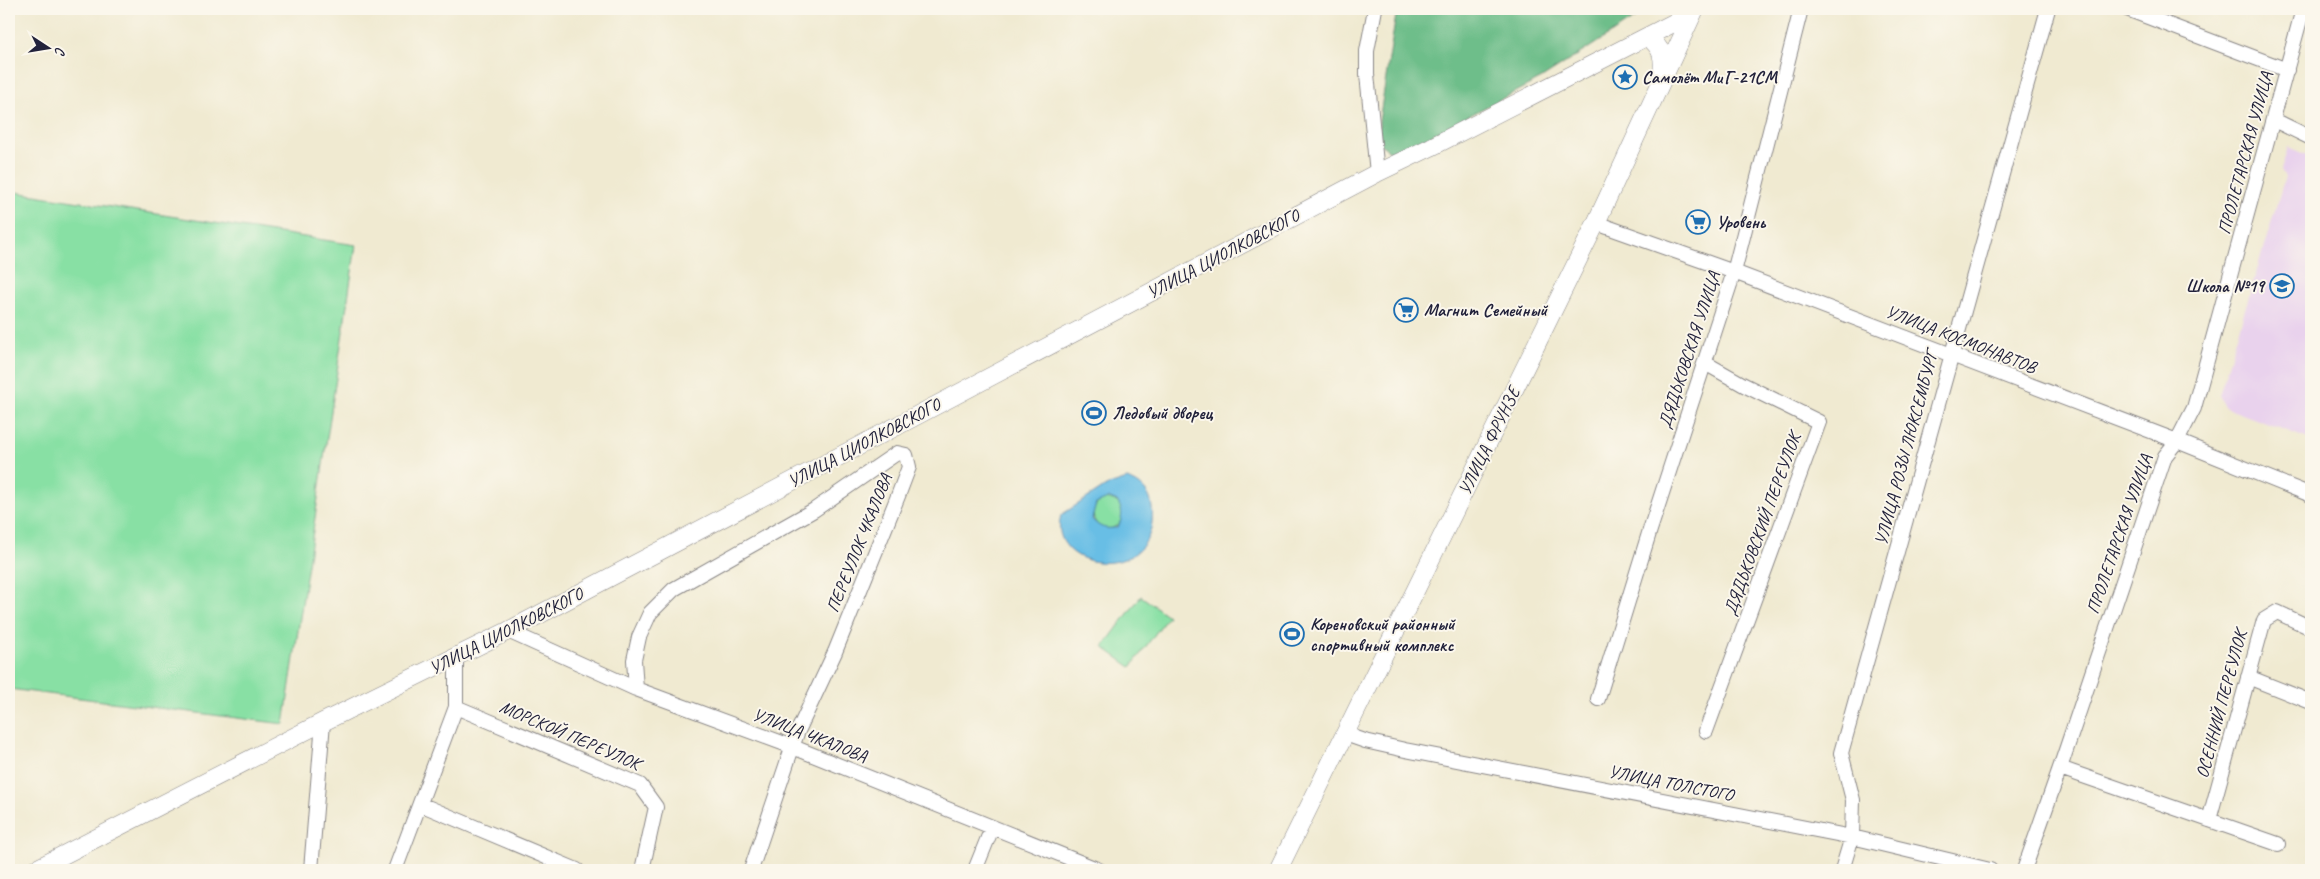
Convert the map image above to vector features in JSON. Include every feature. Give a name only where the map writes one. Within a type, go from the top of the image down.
[{"type":"main road","name":"УЛИЦА ЦИОЛКОВСКОГО","points":[[34,870],[322,722],[508,631],[1377,173],[1648,37],[1694,11]]},
{"type":"main road","name":"УЛИЦА ФРУНЗЕ","points":[[1278,870],[1596,223],[1694,11]]},
{"type":"main road","points":[[1648,37],[1659,46],[1662,52],[1660,85]]},
{"type":"street","points":[[1375,9],[1367,51],[1367,74],[1377,173]]},
{"type":"street","name":"ДЯДЬКОВСКАЯ УЛИЦА","points":[[1598,698],[1650,530],[1734,272],[1801,9]]},
{"type":"street","name":"УЛИЦА РОЗЫ ЛЮКСЕМБУРГ","points":[[1842,870],[1852,837],[1853,800],[1841,753],[2048,9]]},
{"type":"street","points":[[2127,9],[2287,70]]},
{"type":"street","name":"ПРОЛЕТАРСКАЯ УЛИЦА","points":[[2024,870],[2165,456],[2177,441],[2194,408],[2287,70],[2305,14]]},
{"type":"street","points":[[2274,120],[2311,138]]},
{"type":"street","name":"УЛИЦА КОСМОНАВТОВ","points":[[1596,223],[1734,272],[2177,441],[2311,495]]},
{"type":"street","name":"ДЯДЬКОВСКИЙ ПЕРЕУЛОК","points":[[1705,363],[1744,385],[1819,422],[1706,731]]},
{"type":"street","name":"ПЕРЕУЛОК ЧКАЛОВА","points":[[636,689],[634,660],[639,637],[650,613],[674,589],[814,510],[897,453],[906,455],[909,466],[898,496],[846,626],[793,747]]},
{"type":"street","name":"ОСЕННИЙ ПЕРЕУЛОК","points":[[2209,820],[2264,620],[2277,612],[2311,628]]},
{"type":"street","name":"УЛИЦА ЧКАЛОВА","points":[[508,631],[636,689],[793,747],[1099,870]]},
{"type":"street","points":[[395,870],[456,707],[456,656]]},
{"type":"street","points":[[2248,677],[2311,702]]},
{"type":"street","name":"МОРСКОЙ ПЕРЕУЛОК","points":[[456,707],[640,784],[656,807],[642,870]]},
{"type":"street","points":[[311,870],[322,722]]},
{"type":"street","name":"УЛИЦА ТОЛСТОГО","points":[[1345,734],[1365,741],[1405,750],[1852,837],[1990,870]]},
{"type":"street","points":[[752,870],[793,747]]},
{"type":"street","points":[[2060,768],[2278,844]]},
{"type":"street","points":[[420,804],[577,870]]},
{"type":"street","points":[[975,870],[992,828]]},
{"type":"shaded area","name":"Школа №19","points":[[2288,147],[2311,157],[2311,440],[2226,408],[2219,395],[2285,177],[2281,170]]},
{"type":"green space","points":[[1397,9],[1649,9],[1542,78],[1418,142],[1390,151],[1380,144],[1379,121]]},
{"type":"green space","points":[[9,191],[356,245],[284,724],[9,689]]},
{"type":"green space","points":[[1108,499],[1119,503],[1123,514],[1119,525],[1108,529],[1097,525],[1093,514],[1097,503]]},
{"type":"green space","points":[[1141,596],[1168,616],[1131,667],[1103,647]]},
{"type":"water","points":[[1127,479],[1132,481],[1141,486],[1147,493],[1152,508],[1150,533],[1139,550],[1123,560],[1104,562],[1085,559],[1070,549],[1061,535],[1061,515],[1106,486]],"holes":[[[1110,498],[1117,501],[1122,514],[1118,527],[1104,527],[1092,519],[1096,504]]]},
{"type":"place","name":"Самолёт МиГ-21СМ","points":[[1625,77]]},
{"type":"place","name":"Уровень","points":[[1698,222]]},
{"type":"place","name":"Школа №19","points":[[2282,286]]},
{"type":"place","name":"Магнит Семейный","points":[[1406,310]]},
{"type":"place","name":"Ледовый дворец","points":[[1094,413]]},
{"type":"place","name":"Кореновский районный спортивный комплекс","points":[[1292,634]]}]
